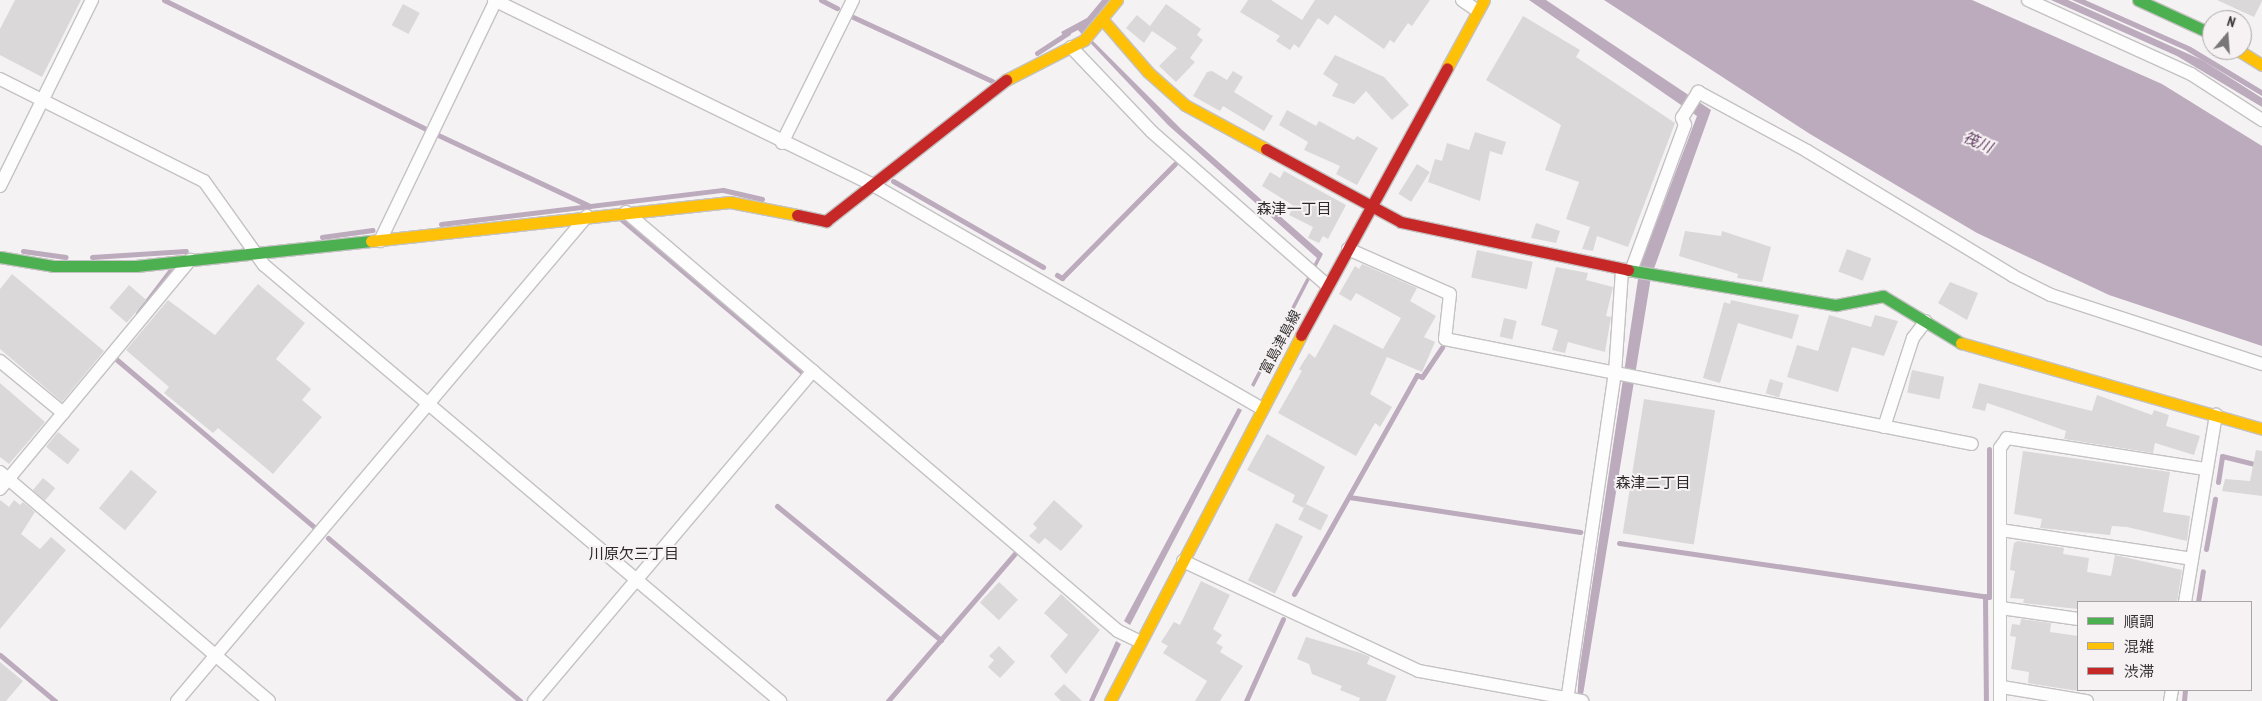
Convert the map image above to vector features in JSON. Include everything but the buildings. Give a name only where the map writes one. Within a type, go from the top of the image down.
[{"type":"street","points":[[0,186],[92,0]]},
{"type":"street","points":[[380,241],[495,0],[782,143],[873,185],[1262,408]]},
{"type":"street","points":[[782,143],[853,0]]},
{"type":"street","points":[[0,257],[54,266],[136,266],[730,202],[826,221],[1019,71],[1087,38],[1117,0]]},
{"type":"street","points":[[1462,0],[1481,5]]},
{"type":"street","points":[[2028,0],[2191,74],[2262,120]]},
{"type":"street","points":[[2138,0],[2202,29]]},
{"type":"street","name":"富島津島線","points":[[1110,701],[1262,408],[1481,5]]},
{"type":"street","points":[[1103,20],[1148,72],[1184,105],[1401,222],[1436,232],[1653,275],[1836,304],[1883,296],[1951,338],[1987,352],[2216,414],[2262,429]]},
{"type":"street","points":[[1070,47],[1152,132],[1328,286]]},
{"type":"street","points":[[0,79],[204,181],[254,253],[428,404],[780,701]]},
{"type":"street","points":[[1182,561],[1419,671],[1573,700],[1618,374],[1630,270],[1685,125],[1682,118],[1698,92],[1736,111],[2013,276],[2051,295],[2262,364]]},
{"type":"street","points":[[626,212],[1118,631],[1141,642]]},
{"type":"street","points":[[177,701],[587,216]]},
{"type":"street","points":[[1348,249],[1450,294],[1444,339],[1972,444]]},
{"type":"street","points":[[190,260],[63,413],[3,480],[269,701]]},
{"type":"street","points":[[1884,427],[1913,338],[1926,321]]},
{"type":"street","points":[[0,361],[63,413]]},
{"type":"street","points":[[534,701],[814,372]]},
{"type":"street","points":[[2185,601],[2216,414]]},
{"type":"street","points":[[2000,701],[2002,687],[2000,448],[2007,438],[2206,469]]},
{"type":"street","points":[[2001,530],[2192,559]]},
{"type":"street","points":[[2001,608],[2077,619]]},
{"type":"street","points":[[2002,687],[2087,701]]},
{"type":"water","points":[[1102,0],[1109,0],[1092,40],[1181,129],[1323,254],[1254,387],[1251,385],[1317,258],[1168,125],[1078,30],[1064,37],[1061,32],[1087,18]]},
{"type":"water","points":[[1529,0],[1546,0],[1711,110],[1651,277],[1582,701],[1577,701],[1579,672],[1640,266],[1697,116]]},
{"type":"water","name":"筏川","points":[[1604,0],[1972,0],[2162,84],[2262,146],[2262,346],[2109,295],[1977,233],[1810,134]]},
{"type":"water","points":[[2051,0],[2068,0],[2202,60],[2262,98],[2262,107],[2177,56]]},
{"type":"water","points":[[2072,0],[2085,0],[2191,47],[2202,54],[2202,60],[2212,60],[2262,90],[2262,96],[2185,50]]},
{"type":"water","points":[[1238,408],[1242,410],[1130,625],[1124,621]]},
{"type":"water","points":[[1116,641],[1121,644],[1094,701],[1089,701]]},
{"type":"waterway","points":[[164,0],[426,129]]},
{"type":"waterway","points":[[821,0],[837,8]]},
{"type":"waterway","points":[[853,17],[992,81]]},
{"type":"waterway","points":[[1037,53],[1068,33]]},
{"type":"waterway","points":[[436,134],[590,206]]},
{"type":"waterway","points":[[1057,275],[1062,278],[1175,164]]},
{"type":"waterway","points":[[893,181],[1043,267]]},
{"type":"waterway","points":[[441,224],[723,190],[762,199]]},
{"type":"waterway","points":[[621,219],[802,372]]},
{"type":"waterway","points":[[322,237],[373,230]]},
{"type":"waterway","points":[[23,251],[66,257]]},
{"type":"waterway","points":[[92,257],[186,251]]},
{"type":"waterway","points":[[138,313],[173,267]]},
{"type":"waterway","points":[[1294,594],[1417,375],[1422,377],[1442,347]]},
{"type":"waterway","points":[[116,359],[314,527]]},
{"type":"waterway","points":[[1619,543],[1989,597],[1989,449]]},
{"type":"waterway","points":[[2218,482],[2222,456],[2262,466]]},
{"type":"waterway","points":[[1349,497],[1580,532]]},
{"type":"waterway","points":[[2206,549],[2215,499]]},
{"type":"waterway","points":[[777,506],[941,640]]},
{"type":"waterway","points":[[328,538],[520,701]]},
{"type":"waterway","points":[[888,701],[1017,551]]},
{"type":"waterway","points":[[2198,601],[2203,571]]},
{"type":"waterway","points":[[1985,596],[1986,701]]},
{"type":"waterway","points":[[1246,701],[1283,619]]},
{"type":"waterway","points":[[0,655],[55,701]]},
{"type":"waterway","points":[[2184,701],[2185,691]]},
{"type":"traffic: fast","points":[[2138,0],[2202,29]]},
{"type":"traffic: fast","points":[[0,257],[54,266],[136,266],[371,241]]},
{"type":"traffic: fast","points":[[1628,270],[1836,305],[1883,296],[1961,343]]},
{"type":"traffic: slow","points":[[1006,80],[1084,40],[1117,0]]},
{"type":"traffic: slow","points":[[1447,68],[1484,0]]},
{"type":"traffic: slow","points":[[1103,20],[1148,72],[1185,105],[1266,149]]},
{"type":"traffic: slow","points":[[2252,59],[2262,65]]},
{"type":"traffic: slow","points":[[371,241],[730,202],[797,215]]},
{"type":"traffic: slow","points":[[1110,701],[1301,335]]},
{"type":"traffic: slow","points":[[1961,343],[2262,429]]},
{"type":"traffic: jam","points":[[1301,335],[1447,68]]},
{"type":"traffic: jam","points":[[797,215],[826,221],[1006,80]]},
{"type":"traffic: jam","points":[[1266,149],[1401,222],[1628,270]]},
{"type":"district","name":"森津一丁目","points":[[1294,209]]},
{"type":"district","name":"森津二丁目","points":[[1653,483]]},
{"type":"district","name":"川原欠三丁目","points":[[634,554]]}]
